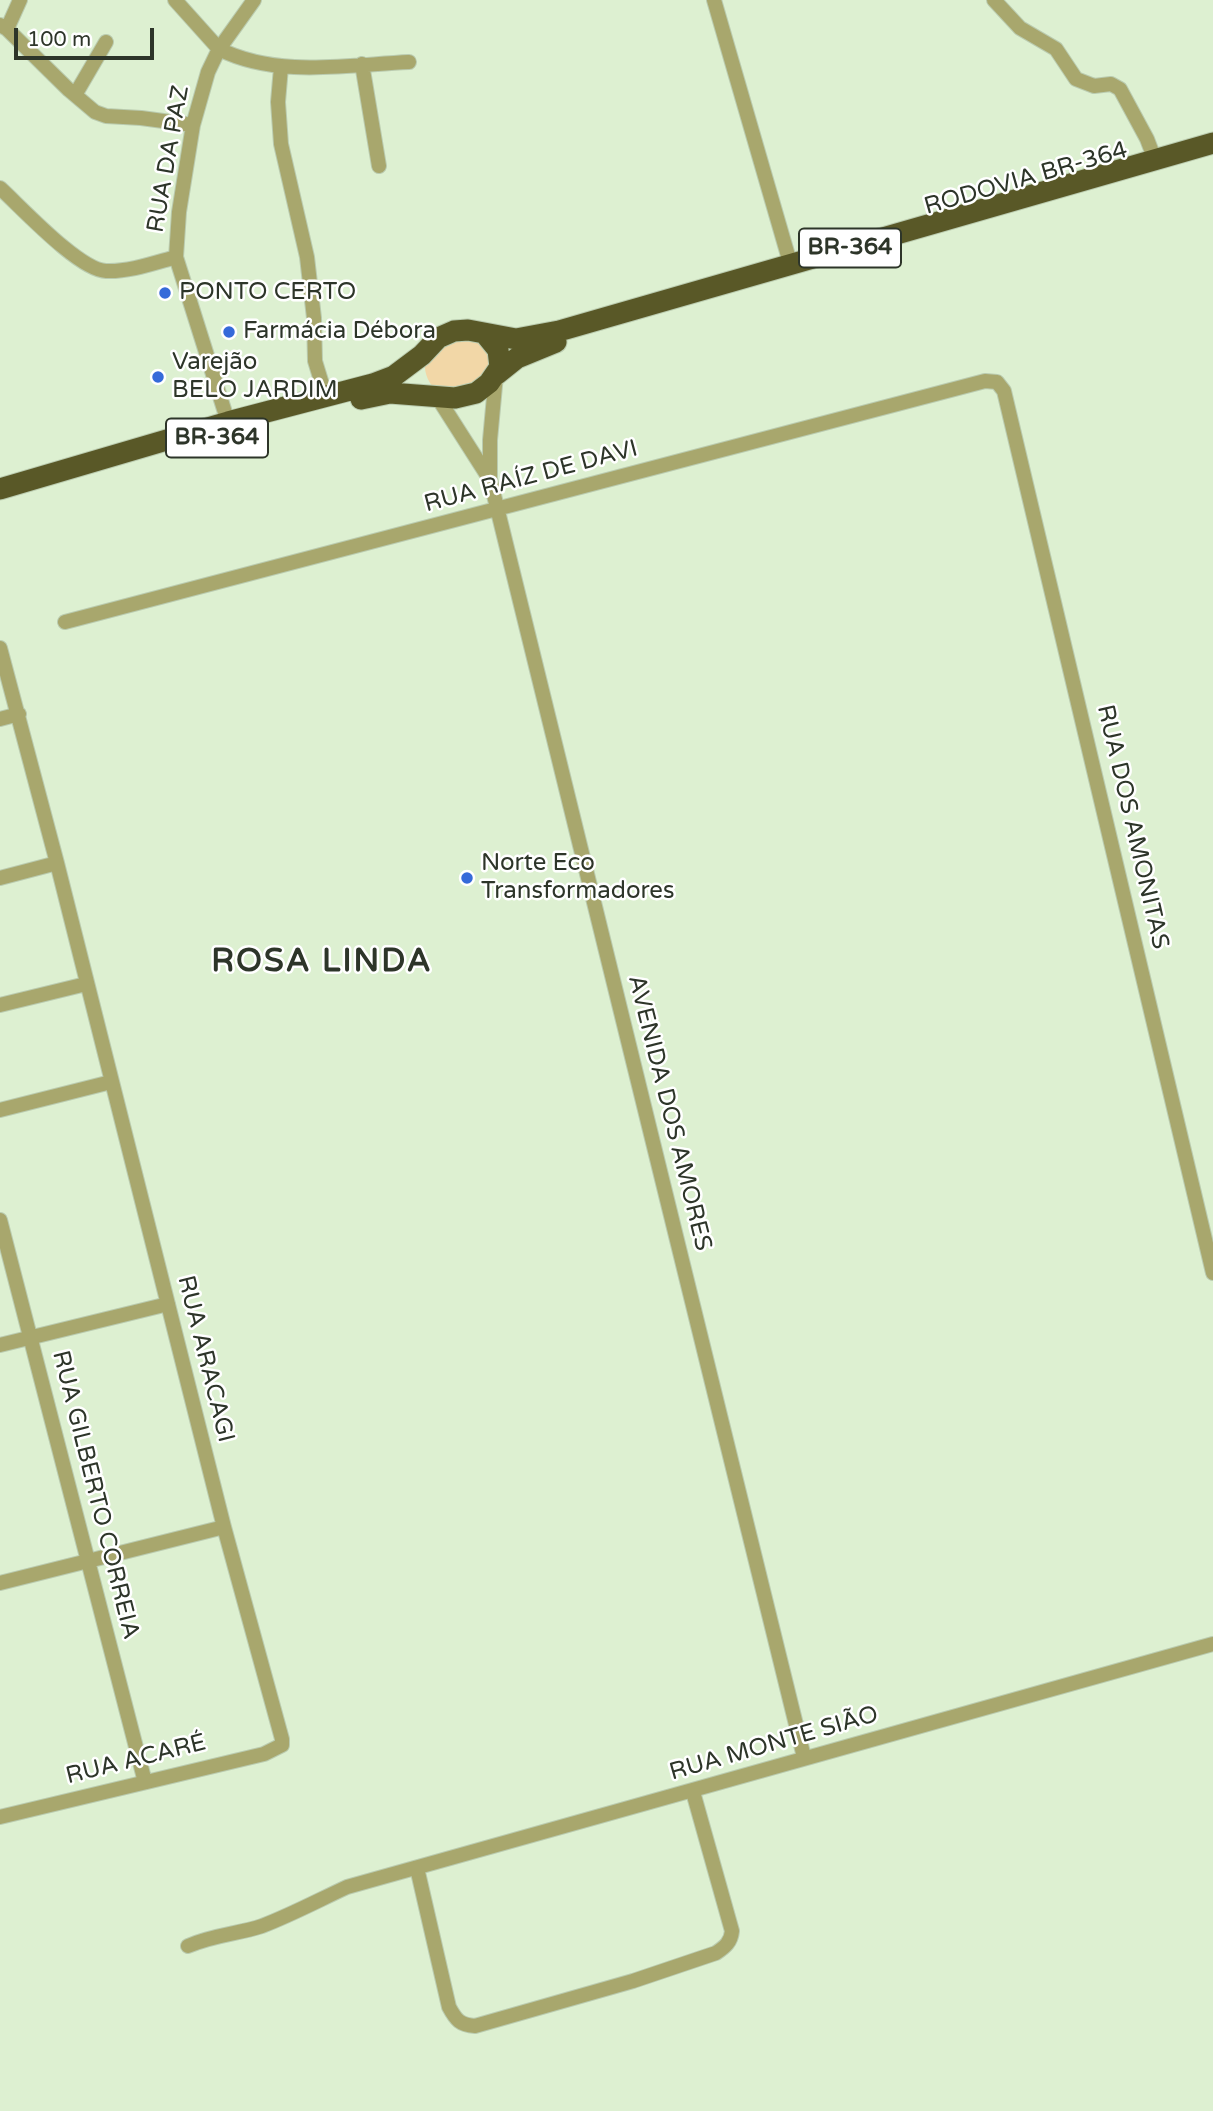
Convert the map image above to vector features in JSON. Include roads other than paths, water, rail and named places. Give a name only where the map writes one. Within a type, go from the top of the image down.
[{"type":"highway","name":"BR-364","points":[[0,489],[394,376],[422,355],[438,338],[454,331],[468,330],[516,339],[559,331],[1213,143]]},
{"type":"highway","name":"RODOVIA BR-364","points":[[496,374],[528,353],[570,336],[1213,153]]},
{"type":"highway","points":[[485,334],[498,350],[500,361],[496,374]]},
{"type":"highway","points":[[422,355],[420,375],[426,387],[436,395]]},
{"type":"highway","name":"BR-364","points":[[0,500],[369,397],[390,393],[455,398],[476,393],[496,374]]},
{"type":"street","points":[[20,0],[4,27],[95,112],[106,116],[193,125]]},
{"type":"street","points":[[175,0],[219,49],[240,58],[281,67],[409,62]]},
{"type":"street","name":"RUA DA PAZ","points":[[228,422],[176,257],[179,212],[193,125],[208,72],[219,49],[254,0]]},
{"type":"street","points":[[714,0],[791,266]]},
{"type":"street","points":[[994,0],[1020,28],[1056,49],[1076,79],[1094,86],[1111,84],[1120,89],[1147,139],[1155,160]]},
{"type":"street","points":[[75,95],[106,42]]},
{"type":"street","points":[[362,64],[379,166]]},
{"type":"street","points":[[281,67],[278,102],[281,145],[307,257],[315,361],[326,397]]},
{"type":"street","points":[[0,188],[69,251],[92,268],[114,271],[176,257]]},
{"type":"street","name":"AVENIDA DOS AMORES","points":[[496,374],[490,479],[804,1757]]},
{"type":"street","name":"RUA RAÍZ DE DAVI","points":[[65,622],[985,381],[997,382],[1004,391]]},
{"type":"street","name":"RUA DOS AMONITAS","points":[[1004,391],[1213,1273]]},
{"type":"street","name":"AVENIDA DOS AMORES","points":[[436,395],[490,479]]},
{"type":"street","name":"RUA ARACAGI","points":[[0,648],[57,863],[224,1527],[277,1717],[282,1745]]},
{"type":"street","points":[[0,719],[19,714]]},
{"type":"street","points":[[0,878],[57,863]]},
{"type":"street","points":[[0,1005],[86,984]]},
{"type":"street","points":[[0,1110],[111,1082]]},
{"type":"street","name":"RUA GILBERTO CORREIA","points":[[0,1220],[145,1782]]},
{"type":"street","points":[[0,1345],[168,1304]]},
{"type":"street","points":[[0,1583],[224,1527]]},
{"type":"street","name":"RUA MONTE SIÃO","points":[[188,1946],[204,1939],[265,1925],[347,1887],[1213,1644]]},
{"type":"street","name":"RUA ACARÉ","points":[[1,1812],[264,1754],[282,1745]]},
{"type":"street","points":[[416,1868],[449,2007],[460,2024],[474,2026],[634,1981],[716,1953],[728,1943],[732,1931],[693,1792]]},
{"type":"place","name":"PONTO CERTO","points":[[165,293]]},
{"type":"place","name":"Farmácia Débora","points":[[229,332]]},
{"type":"place","name":"Varejão BELO JARDIM","points":[[158,377]]},
{"type":"place","name":"Norte Eco Transformadores","points":[[467,878]]},
{"type":"district","name":"ROSA LINDA","points":[[322,963]]}]
